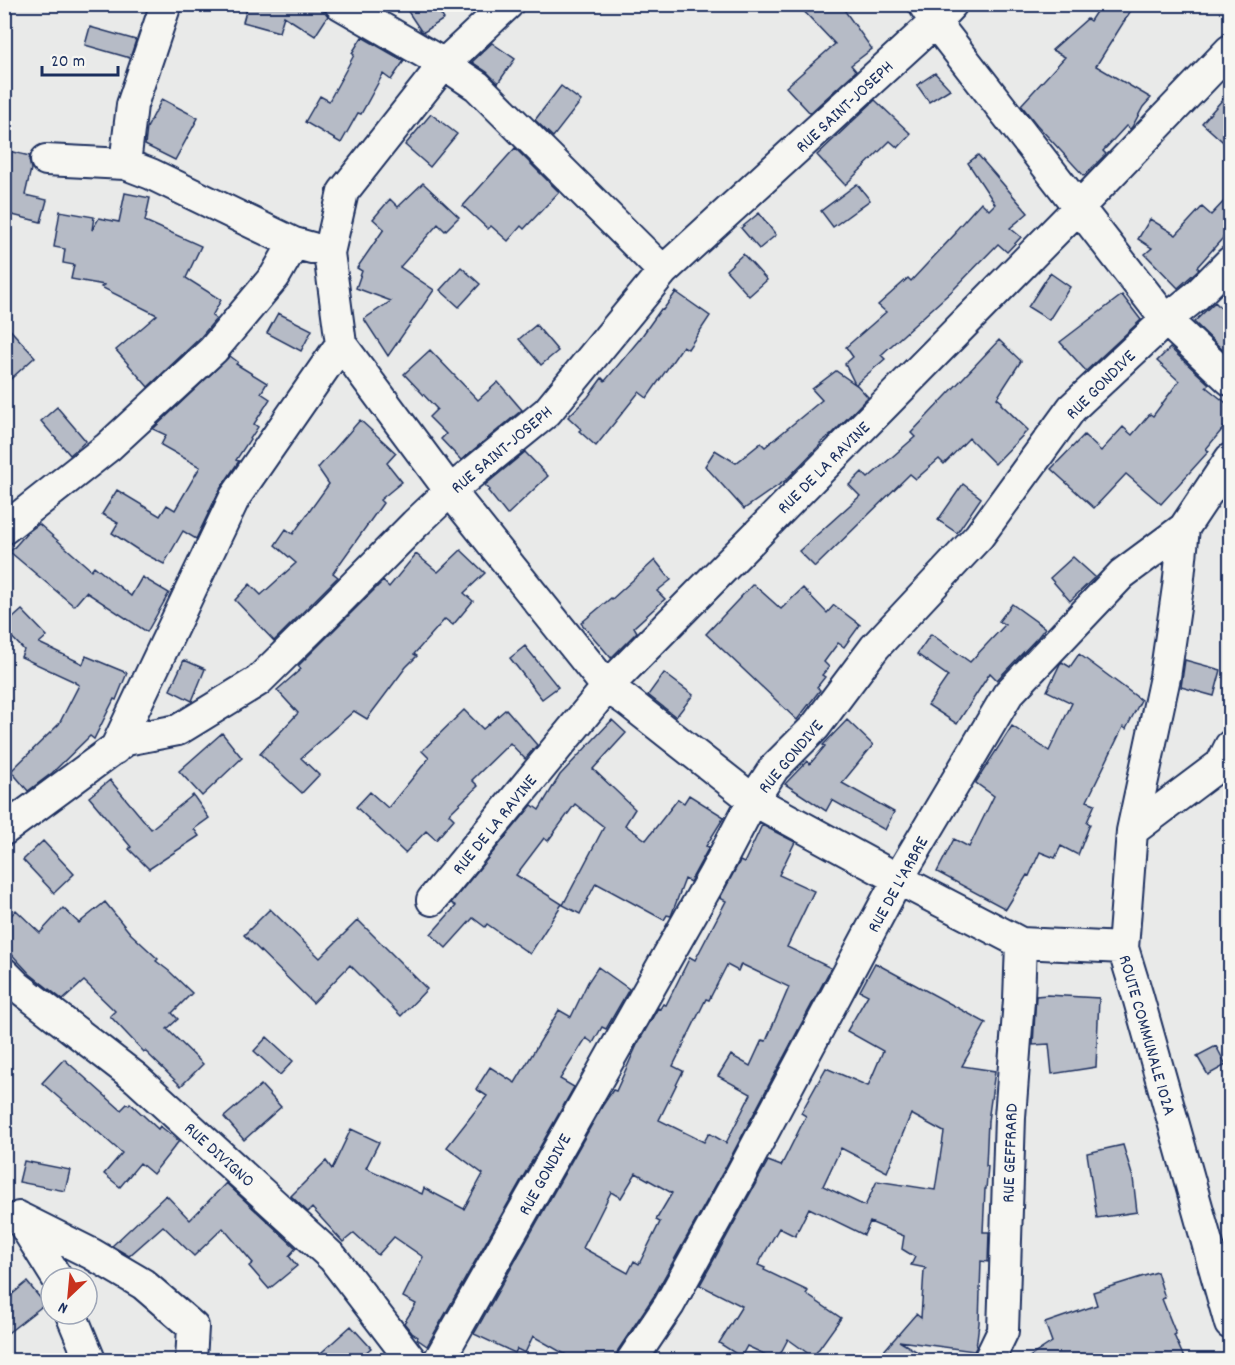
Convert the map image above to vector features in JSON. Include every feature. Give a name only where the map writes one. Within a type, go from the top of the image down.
[{"type":"street","points":[[125,164],[132,105],[166,4]]},
{"type":"street","points":[[340,4],[444,63],[477,86],[663,272]]},
{"type":"street","points":[[508,4],[444,63],[343,192],[329,253],[341,344],[450,491],[607,687],[753,800],[1021,943],[1123,948]]},
{"type":"street","points":[[937,10],[1079,207],[1166,320],[1230,380]]},
{"type":"street","name":"RUE SAINT-JOSEPH","points":[[6,827],[126,740],[178,730],[258,681],[450,491],[547,412],[663,272],[937,10]]},
{"type":"street","name":"RUE DE LA RAVINE","points":[[432,900],[607,687],[1079,207],[1230,50]]},
{"type":"street","points":[[46,160],[125,164],[151,174],[294,243],[329,253]]},
{"type":"street","points":[[4,529],[108,447],[213,350],[275,276],[294,243]]},
{"type":"street","name":"RUE GONDIVE","points":[[439,1360],[753,800],[774,768],[815,727],[876,647],[979,536],[1072,408],[1166,320],[1197,295],[1230,262]]},
{"type":"street","points":[[115,749],[235,497],[341,344]]},
{"type":"street","name":"RUE DE L'ARBRE","points":[[632,1360],[675,1296],[898,879],[1008,694],[1122,574],[1184,528],[1230,459]]},
{"type":"street","name":"ROUTE COMMUNALE 102A","points":[[1184,528],[1165,677],[1132,831],[1123,948],[1220,1247],[1230,1324]]},
{"type":"street","points":[[1132,831],[1227,759]]},
{"type":"street","name":"RUE GEFFRARD","points":[[989,1360],[1003,1330],[1010,1117],[1021,943]]},
{"type":"street","name":"RUE DIVIGNO","points":[[4,973],[17,986],[136,1078],[333,1258],[411,1360]]},
{"type":"street","points":[[12,1211],[49,1266]]},
{"type":"street","points":[[12,1211],[143,1284],[193,1327],[191,1360]]},
{"type":"street","points":[[76,1326],[90,1360]]},
{"type":"building","points":[[248,4],[314,4],[328,16],[315,36],[284,16],[279,32],[243,22]]},
{"type":"building","points":[[403,4],[434,4],[444,19],[424,32],[421,31]]},
{"type":"building","points":[[797,4],[840,4],[872,49],[851,65],[856,71],[810,113],[786,87],[835,44]]},
{"type":"building","points":[[1101,4],[1135,4],[1096,66],[1151,98],[1132,127],[1130,129],[1126,126],[1103,151],[1106,154],[1084,176],[1021,105],[1065,57],[1052,50],[1087,19],[1090,21]]},
{"type":"building","points":[[90,27],[136,40],[130,58],[85,45]]},
{"type":"building","points":[[362,37],[404,61],[391,80],[383,74],[361,114],[358,113],[341,143],[305,122],[320,96],[329,101]]},
{"type":"building","points":[[492,43],[515,59],[498,83],[472,62]]},
{"type":"building","points":[[935,73],[950,89],[929,102],[917,85]]},
{"type":"building","points":[[561,86],[581,101],[553,137],[535,120]]},
{"type":"building","points":[[1230,91],[1230,148],[1202,123]]},
{"type":"building","points":[[162,99],[198,118],[175,160],[145,145],[147,128]]},
{"type":"building","points":[[875,100],[911,134],[898,148],[890,141],[845,185],[817,155]]},
{"type":"building","points":[[431,114],[457,134],[430,167],[405,145]]},
{"type":"building","points":[[515,148],[559,192],[524,229],[521,226],[508,241],[491,226],[488,229],[463,206]]},
{"type":"building","points":[[4,150],[30,156],[31,169],[25,195],[47,200],[41,222],[4,213]]},
{"type":"building","points":[[978,155],[1028,213],[1010,228],[1021,237],[1007,252],[998,244],[954,289],[881,355],[885,359],[856,384],[868,397],[832,434],[820,443],[786,480],[744,509],[705,466],[715,450],[736,463],[761,443],[765,447],[822,400],[812,389],[836,371],[855,384],[845,364],[853,357],[846,347],[886,312],[878,305],[908,278],[911,281],[956,233],[955,231],[981,202],[989,210],[995,204],[968,163]]},
{"type":"building","points":[[423,183],[459,217],[445,231],[438,224],[400,267],[434,290],[388,356],[364,319],[391,301],[356,288],[362,271],[357,268],[384,229],[373,219],[390,199],[398,207]]},
{"type":"building","points":[[857,184],[870,200],[833,227],[821,211]]},
{"type":"building","points":[[125,193],[150,198],[145,221],[201,246],[186,278],[221,300],[212,316],[216,319],[200,338],[148,387],[116,350],[157,315],[101,287],[104,285],[71,279],[74,265],[63,263],[65,249],[54,247],[60,211],[94,217],[92,230],[99,218],[119,222]]},
{"type":"building","points":[[1230,195],[1230,230],[1197,267],[1199,269],[1178,288],[1145,254],[1152,248],[1138,239],[1150,219],[1176,235],[1202,207],[1211,215]]},
{"type":"building","points":[[759,213],[776,235],[759,249],[741,228]]},
{"type":"building","points":[[743,254],[767,280],[749,296],[726,270]]},
{"type":"building","points":[[461,267],[480,284],[459,307],[440,290]]},
{"type":"building","points":[[1050,273],[1070,287],[1049,320],[1028,307]]},
{"type":"building","points":[[676,292],[710,316],[688,349],[683,346],[647,398],[639,392],[596,446],[579,431],[581,429],[568,417],[588,397],[602,378],[605,381]]},
{"type":"building","points":[[1122,295],[1141,320],[1086,371],[1060,342]]},
{"type":"building","points":[[1215,302],[1230,317],[1230,357],[1194,322]]},
{"type":"building","points":[[278,313],[312,330],[301,351],[267,333]]},
{"type":"building","points":[[4,323],[35,357],[4,385]]},
{"type":"building","points":[[536,325],[558,351],[541,365],[519,339]]},
{"type":"building","points":[[999,340],[1021,361],[997,398],[1028,430],[995,464],[969,438],[944,464],[939,459],[916,479],[910,474],[815,567],[799,551],[860,496],[849,485],[862,472],[868,478],[915,437],[911,433]]},
{"type":"building","points":[[1170,348],[1209,384],[1206,387],[1230,406],[1230,420],[1206,449],[1209,451],[1161,504],[1126,474],[1094,508],[1051,469],[1084,435],[1101,451],[1123,427],[1132,435],[1150,414],[1153,416],[1179,381],[1157,361]]},
{"type":"building","points":[[430,350],[478,400],[498,382],[522,410],[461,460],[441,439],[446,434],[429,417],[437,409],[404,374]]},
{"type":"building","points":[[230,356],[238,362],[236,364],[267,383],[261,393],[270,399],[254,424],[258,427],[236,460],[239,461],[220,489],[196,539],[183,531],[164,564],[112,533],[118,523],[102,514],[117,490],[160,516],[167,505],[175,510],[200,467],[161,445],[166,435],[153,429]]},
{"type":"building","points":[[57,407],[86,441],[70,455],[41,421]]},
{"type":"building","points":[[360,420],[396,453],[387,463],[402,482],[380,500],[383,503],[333,573],[338,577],[274,641],[235,600],[250,584],[261,595],[296,563],[275,545],[286,529],[293,534],[329,484],[318,468]]},
{"type":"building","points":[[525,452],[548,476],[507,515],[485,485]]},
{"type":"building","points":[[963,484],[981,498],[957,533],[938,520]]},
{"type":"building","points":[[39,524],[91,570],[94,566],[131,596],[142,577],[169,593],[147,632],[86,592],[74,606],[10,552],[28,532]]},
{"type":"building","points":[[461,550],[485,573],[464,593],[473,601],[453,625],[445,619],[414,654],[417,656],[367,719],[354,711],[301,758],[319,775],[302,793],[260,754],[298,713],[277,690],[301,669],[298,666],[383,581],[389,587],[416,554],[438,572]]},
{"type":"building","points":[[1073,557],[1095,577],[1070,601],[1050,578]]},
{"type":"building","points":[[655,560],[671,580],[657,591],[665,599],[634,627],[637,632],[611,658],[581,623],[612,599]]},
{"type":"building","points":[[753,584],[781,609],[803,588],[827,613],[834,605],[860,625],[844,647],[838,643],[824,662],[829,667],[822,675],[825,677],[817,687],[820,690],[797,720],[706,634]]},
{"type":"building","points":[[1012,604],[1045,628],[997,680],[990,673],[957,724],[928,705],[948,676],[917,654],[931,634],[970,662],[1005,625],[999,621]]},
{"type":"building","points":[[22,610],[47,636],[39,643],[83,664],[86,656],[127,673],[116,700],[114,699],[94,739],[90,736],[52,773],[28,791],[11,771],[59,724],[79,685],[21,657],[24,650],[4,629],[4,626]]},
{"type":"building","points":[[525,646],[558,687],[542,699],[510,658]]},
{"type":"building","points":[[1079,654],[1141,700],[1126,729],[1123,727],[1087,801],[1095,804],[1087,822],[1090,824],[1078,855],[1061,846],[1055,858],[1040,852],[1029,876],[1027,875],[1006,909],[937,872],[954,839],[969,847],[994,796],[976,782],[1012,726],[1049,751],[1072,703],[1047,691],[1060,664],[1062,662],[1070,667]]},
{"type":"building","points":[[184,660],[205,669],[192,701],[170,690]]},
{"type":"building","points":[[1185,660],[1221,670],[1214,696],[1181,687]]},
{"type":"building","points":[[664,673],[693,695],[676,717],[648,695]]},
{"type":"building","points":[[506,709],[537,745],[525,759],[510,743],[472,780],[478,786],[449,814],[454,819],[436,840],[426,831],[405,853],[356,807],[370,792],[388,808],[429,758],[422,751],[464,710],[483,729]]},
{"type":"building","points":[[612,720],[626,733],[593,769],[635,809],[625,825],[646,840],[678,799],[684,803],[689,795],[724,817],[706,846],[709,847],[690,882],[685,879],[671,916],[667,915],[664,920],[596,883],[580,914],[563,905],[604,827],[575,804],[548,841],[544,838],[516,875],[562,904],[530,954],[487,924],[485,927],[473,918],[446,948],[431,934],[456,906],[451,903],[532,805],[539,810],[560,775]]},
{"type":"building","points":[[847,720],[873,745],[842,783],[894,812],[885,830],[832,800],[826,811],[785,784],[807,761],[810,764],[825,746],[823,745]]},
{"type":"building","points":[[222,733],[242,758],[202,796],[179,771]]},
{"type":"building","points":[[110,780],[151,829],[193,795],[209,818],[194,829],[199,836],[149,869],[129,849],[131,847],[89,797]]},
{"type":"building","points":[[762,825],[795,842],[779,875],[814,891],[787,947],[831,968],[654,1296],[618,1350],[615,1360],[575,1360],[533,1336],[525,1353],[517,1349],[515,1353],[474,1334],[603,1105],[613,1090],[616,1091],[637,1045],[658,1008],[660,1009],[663,1004],[666,1005],[690,957],[695,960],[726,901],[720,898],[740,861],[744,863]],"holes":[[[741,964],[789,987],[766,1041],[762,1040],[750,1066],[731,1055],[718,1076],[751,1094],[726,1143],[709,1133],[704,1142],[659,1120],[683,1071],[673,1066],[706,999],[709,1000],[727,965],[738,971]],[[636,1173],[672,1193],[656,1220],[660,1222],[639,1264],[634,1261],[628,1273],[583,1248],[611,1192],[621,1198]]]},
{"type":"building","points":[[43,841],[74,874],[54,893],[23,860]]},
{"type":"building","points":[[105,902],[130,933],[158,959],[156,961],[192,993],[172,1013],[178,1019],[167,1029],[203,1064],[181,1086],[110,1016],[115,1011],[84,981],[63,1000],[30,974],[4,946],[4,923],[16,910],[40,933],[63,908],[79,923]]},
{"type":"building","points":[[270,909],[320,958],[358,920],[427,989],[401,1016],[350,965],[313,1003],[244,935]]},
{"type":"building","points":[[875,963],[986,1023],[962,1066],[995,1071],[988,1121],[986,1166],[988,1166],[983,1232],[989,1232],[988,1262],[981,1261],[976,1348],[974,1351],[899,1341],[931,1360],[876,1360],[916,1314],[921,1318],[926,1268],[911,1265],[915,1257],[902,1249],[904,1236],[870,1222],[864,1235],[809,1208],[795,1236],[779,1228],[758,1265],[808,1291],[806,1294],[841,1318],[813,1357],[788,1339],[777,1360],[747,1346],[741,1357],[719,1343],[742,1306],[700,1285],[768,1161],[781,1166],[806,1116],[801,1113],[826,1068],[868,1086],[883,1051],[847,1031],[868,995],[860,991]],"holes":[[[911,1114],[944,1132],[935,1190],[877,1181],[865,1206],[823,1186],[841,1148],[887,1172]]]},
{"type":"building","points":[[598,967],[629,989],[606,1029],[602,1027],[593,1043],[586,1038],[560,1079],[574,1087],[427,1346],[417,1339],[418,1337],[404,1323],[416,1304],[403,1297],[423,1257],[394,1237],[378,1255],[354,1233],[343,1242],[312,1208],[308,1212],[291,1196],[326,1161],[332,1169],[351,1129],[379,1142],[366,1168],[422,1194],[424,1188],[464,1209],[483,1174],[447,1147],[487,1096],[476,1089],[490,1067],[515,1083],[559,1010],[571,1017]]},
{"type":"building","points":[[1036,996],[1099,998],[1096,1067],[1052,1074],[1049,1044],[1033,1045]]},
{"type":"building","points":[[267,1037],[293,1061],[280,1075],[254,1051]]},
{"type":"building","points":[[1216,1046],[1226,1065],[1208,1075],[1197,1056]]},
{"type":"building","points":[[64,1059],[121,1110],[130,1103],[158,1129],[160,1126],[179,1141],[153,1174],[140,1163],[120,1187],[104,1174],[122,1153],[42,1083]]},
{"type":"building","points":[[261,1085],[281,1107],[244,1140],[224,1117]]},
{"type":"building","points":[[1123,1145],[1133,1178],[1137,1212],[1097,1218],[1087,1153]]},
{"type":"building","points":[[24,1161],[70,1170],[65,1191],[19,1182]]},
{"type":"building","points":[[226,1183],[296,1248],[289,1256],[297,1266],[269,1289],[249,1266],[253,1263],[223,1228],[194,1256],[163,1226],[129,1256],[112,1246],[166,1195],[190,1220]]},
{"type":"building","points":[[1157,1272],[1165,1298],[1162,1299],[1185,1360],[1025,1360],[1052,1342],[1045,1323],[1097,1305],[1093,1292]]},
{"type":"building","points":[[27,1282],[39,1297],[39,1309],[4,1336],[4,1301]]},
{"type":"building","points":[[351,1326],[371,1348],[357,1360],[313,1360]]}]
